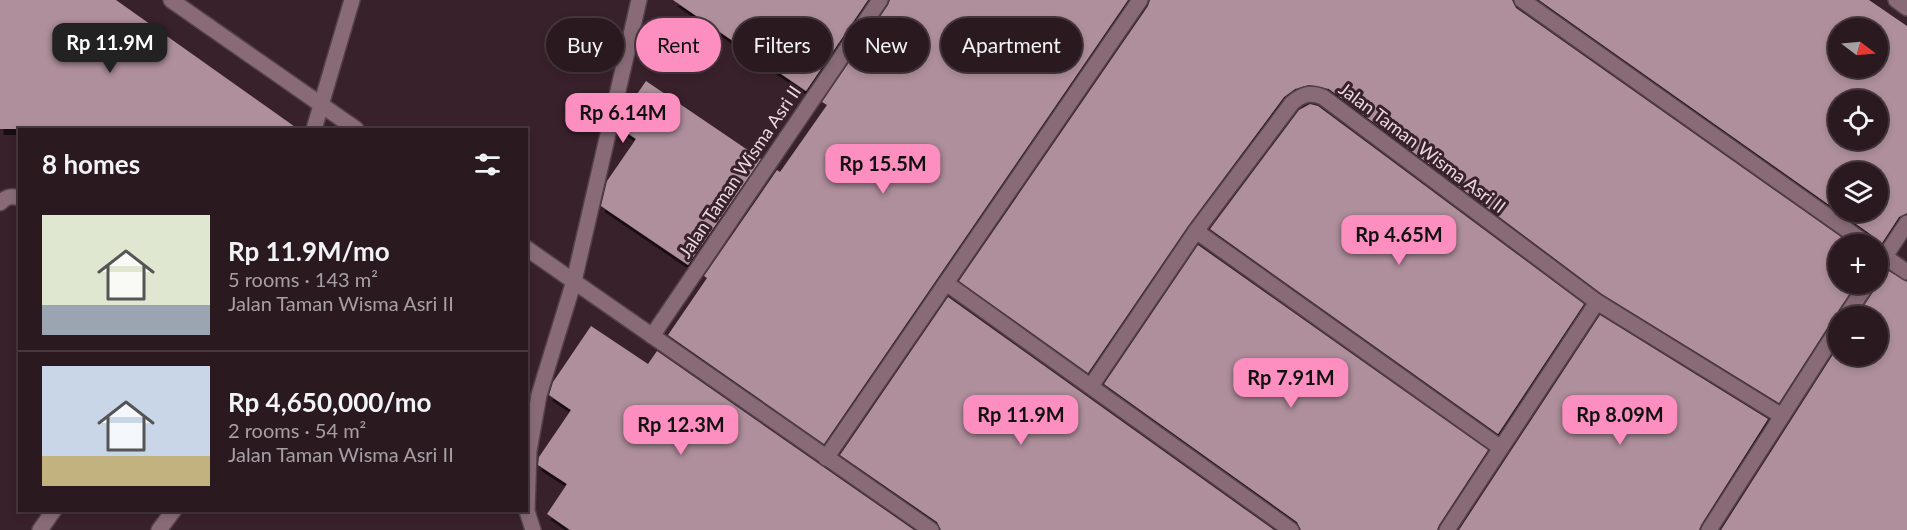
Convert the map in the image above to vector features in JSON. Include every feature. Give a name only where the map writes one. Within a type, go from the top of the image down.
[{"type":"street","points":[[171,0],[355,128]]},
{"type":"street","points":[[314,128],[352,0]]},
{"type":"street","points":[[528,481],[529,451],[539,395],[574,281],[639,0]]},
{"type":"street","name":"Jalan Taman Wisma Asri II","points":[[652,336],[880,0]]},
{"type":"street","points":[[826,458],[1140,0]]},
{"type":"street","points":[[1522,0],[1853,234]]},
{"type":"street","points":[[1896,0],[1907,8]]},
{"type":"street","name":"Jalan Taman Wisma Asri II","points":[[1091,386],[1196,231],[1292,103],[1308,93],[1323,98],[1597,302],[1782,416]]},
{"type":"street","points":[[0,203],[5,198],[18,197]]},
{"type":"street","points":[[1888,248],[1907,223]]},
{"type":"street","points":[[1196,231],[1501,448]]},
{"type":"street","points":[[528,249],[931,530]]},
{"type":"street","points":[[1888,263],[1907,272]]},
{"type":"street","points":[[946,283],[1291,530]]},
{"type":"street","points":[[1447,530],[1597,302]]},
{"type":"street","points":[[1709,530],[1828,344]]},
{"type":"street","points":[[40,530],[53,512]]},
{"type":"street","points":[[159,530],[172,512]]},
{"type":"street","points":[[527,512],[533,530]]},
{"type":"building","points":[[0,0],[116,0],[297,128],[18,128],[0,129]]},
{"type":"building","points":[[673,0],[868,0],[856,18],[844,18],[844,35],[832,53],[832,18],[733,18],[733,41],[721,33],[721,18],[699,18]]},
{"type":"building","points":[[890,0],[1128,0],[1082,67],[1082,18],[941,18],[941,72],[1079,72],[824,444],[668,335],[707,278],[704,276],[777,170],[780,172],[827,105],[822,102],[844,70],[844,72],[929,72],[929,18],[879,18]]},
{"type":"building","points":[[1150,0],[1512,0],[1516,8],[1837,234],[1828,234],[1828,294],[1849,294],[1841,306],[1828,306],[1828,327],[1779,403],[1602,294],[1329,89],[1309,85],[1295,89],[1284,97],[1188,226],[1088,373],[959,281]]},
{"type":"building","points":[[1539,0],[1869,0],[1907,26],[1907,213],[1899,217],[1888,234],[1870,234],[1853,222],[1888,222],[1888,162],[1828,162],[1828,204]]},
{"type":"building","points":[[778,72],[819,72],[806,91]]},
{"type":"building","points":[[646,81],[761,159],[688,265],[601,206],[607,181],[636,139],[620,128],[622,116]]},
{"type":"building","points":[[1310,104],[1318,106],[1584,304],[1498,434],[1210,229],[1299,110]]},
{"type":"building","points":[[1198,245],[1488,450],[1437,530],[1301,530],[1297,522],[1104,384]]},
{"type":"building","points":[[1888,271],[1907,282],[1907,530],[1721,530],[1828,362],[1828,366],[1888,366],[1888,306],[1864,306],[1872,294],[1888,294]]},
{"type":"building","points":[[948,297],[1274,530],[941,530],[937,522],[840,455]]},
{"type":"building","points":[[1600,315],[1768,419],[1699,530],[1459,530]]},
{"type":"building","points":[[591,326],[648,364],[657,351],[914,530],[570,530],[547,514],[567,484],[538,465],[539,457],[571,410],[549,395],[553,382]]}]
